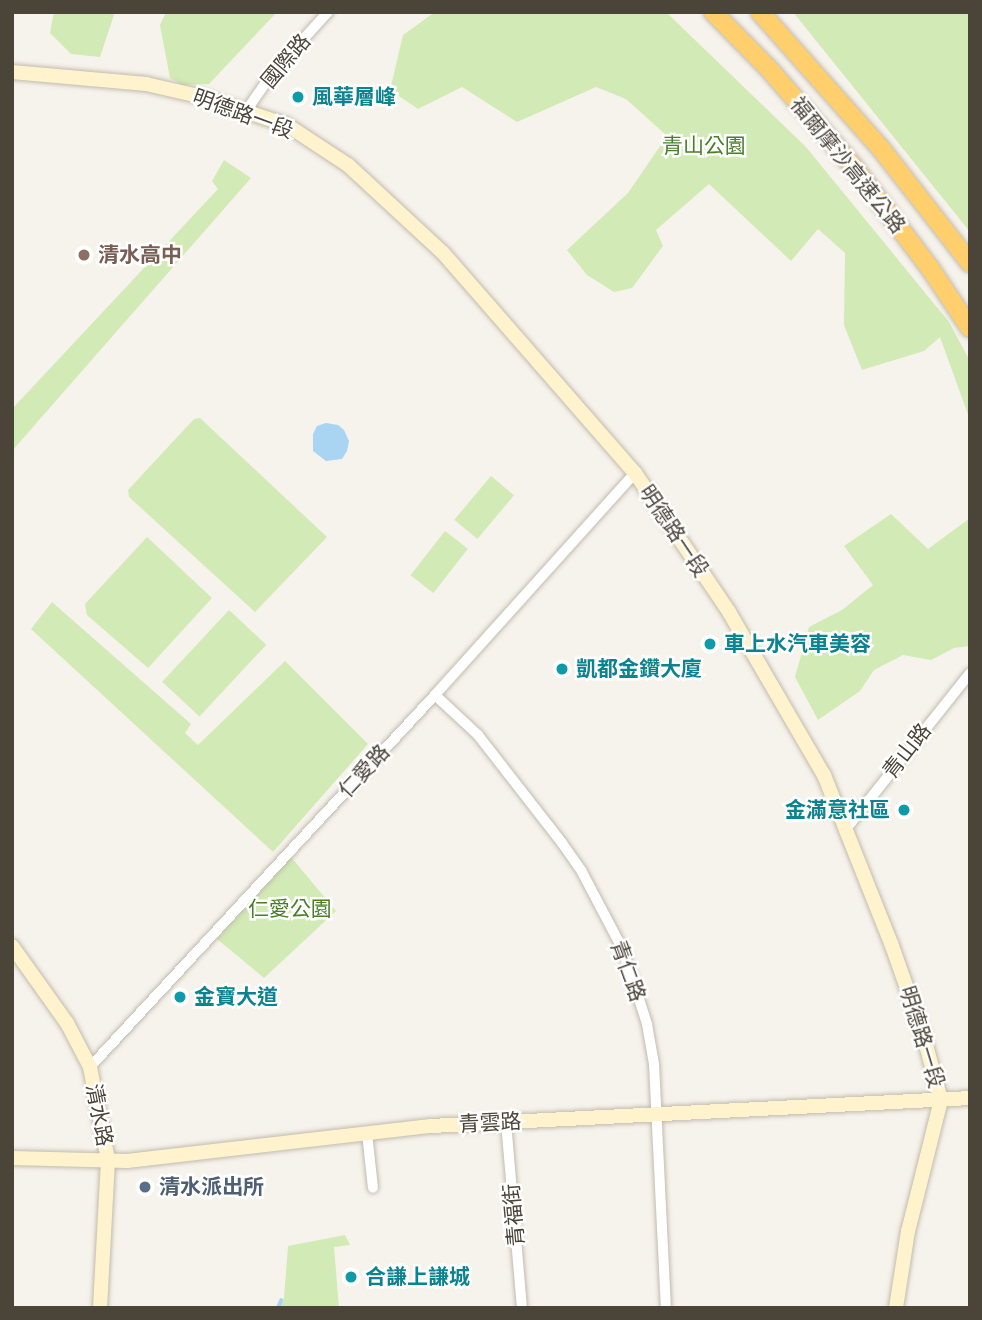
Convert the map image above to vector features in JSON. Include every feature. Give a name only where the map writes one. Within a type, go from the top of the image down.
[{"type":"highway","name":"福爾摩沙高速公路","points":[[713,12],[770,70],[853,166],[930,268],[970,328]]},
{"type":"highway","name":"福爾摩沙高速公路","points":[[760,12],[883,150],[970,263]]},
{"type":"street","name":"國際路","points":[[246,111],[271,75],[328,12]]},
{"type":"street","name":"明德路一段","points":[[12,72],[146,84],[246,111],[286,125],[348,165],[443,253],[635,472],[729,612],[824,775],[891,943],[923,1034],[941,1100],[908,1231],[895,1308]]},
{"type":"street","name":"仁愛路","points":[[90,1068],[435,695],[635,472]]},
{"type":"street","name":"青山路","points":[[846,829],[970,673]]},
{"type":"street","name":"青仁路","points":[[435,695],[478,735],[582,872],[621,946],[647,1024],[658,1114],[666,1308]]},
{"type":"street","name":"清水路","points":[[12,946],[68,1023],[90,1068],[108,1160],[100,1308]]},
{"type":"street","name":"青雲路","points":[[12,1158],[108,1160],[227,1151],[368,1133],[506,1122],[970,1098]]},
{"type":"street","name":"青福街","points":[[506,1122],[522,1308]]},
{"type":"street","points":[[368,1133],[373,1188]]},
{"type":"green space","points":[[54,12],[115,12],[100,57],[71,54],[50,33]]},
{"type":"green space","points":[[166,12],[277,12],[209,84],[183,85],[170,78],[160,25]]},
{"type":"green space","name":"青山公園","points":[[435,12],[666,12],[806,147],[949,322],[970,361],[970,420],[940,337],[924,351],[862,370],[844,325],[845,253],[818,229],[791,261],[709,184],[656,230],[663,246],[632,288],[614,292],[587,275],[567,250],[628,193],[667,136],[626,99],[596,87],[517,122],[462,87],[418,109],[390,90],[403,35]]},
{"type":"green space","points":[[793,12],[970,12],[970,232]]},
{"type":"green space","points":[[224,160],[251,178],[12,451],[12,409],[218,189],[212,181]]},
{"type":"green space","points":[[200,418],[327,537],[255,612],[129,497],[128,490],[194,419]]},
{"type":"green space","points":[[491,476],[514,495],[477,539],[454,520]]},
{"type":"green space","points":[[891,514],[928,549],[970,518],[970,646],[954,648],[931,660],[903,655],[874,670],[860,691],[818,720],[795,677],[809,627],[842,610],[873,585],[844,546]]},
{"type":"green space","points":[[445,531],[468,549],[433,593],[411,575]]},
{"type":"green space","points":[[147,537],[212,598],[148,668],[87,615],[85,604]]},
{"type":"green space","points":[[52,602],[191,724],[185,733],[198,745],[285,661],[368,744],[273,852],[31,629]]},
{"type":"green space","points":[[229,610],[266,645],[199,716],[162,682]]},
{"type":"green space","name":"仁愛公園","points":[[291,857],[336,911],[264,978],[217,939]]},
{"type":"green space","points":[[345,1235],[350,1245],[334,1247],[339,1308],[280,1308],[284,1298],[288,1246]]},
{"type":"water","points":[[326,423],[338,425],[344,430],[349,441],[342,459],[326,461],[313,451],[313,434],[317,426]]},
{"type":"waterway","points":[[278,1308],[281,1301]]},
{"type":"place","name":"風華層峰","points":[[298,97]]},
{"type":"place","name":"清水高中","points":[[84,255]]},
{"type":"place","name":"車上水汽車美容","points":[[710,644]]},
{"type":"place","name":"凱都金鑽大廈","points":[[562,669]]},
{"type":"place","name":"金滿意社區","points":[[904,810]]},
{"type":"place","name":"金寶大道","points":[[180,997]]},
{"type":"place","name":"清水派出所","points":[[145,1187]]},
{"type":"place","name":"合謙上謙城","points":[[351,1277]]}]
